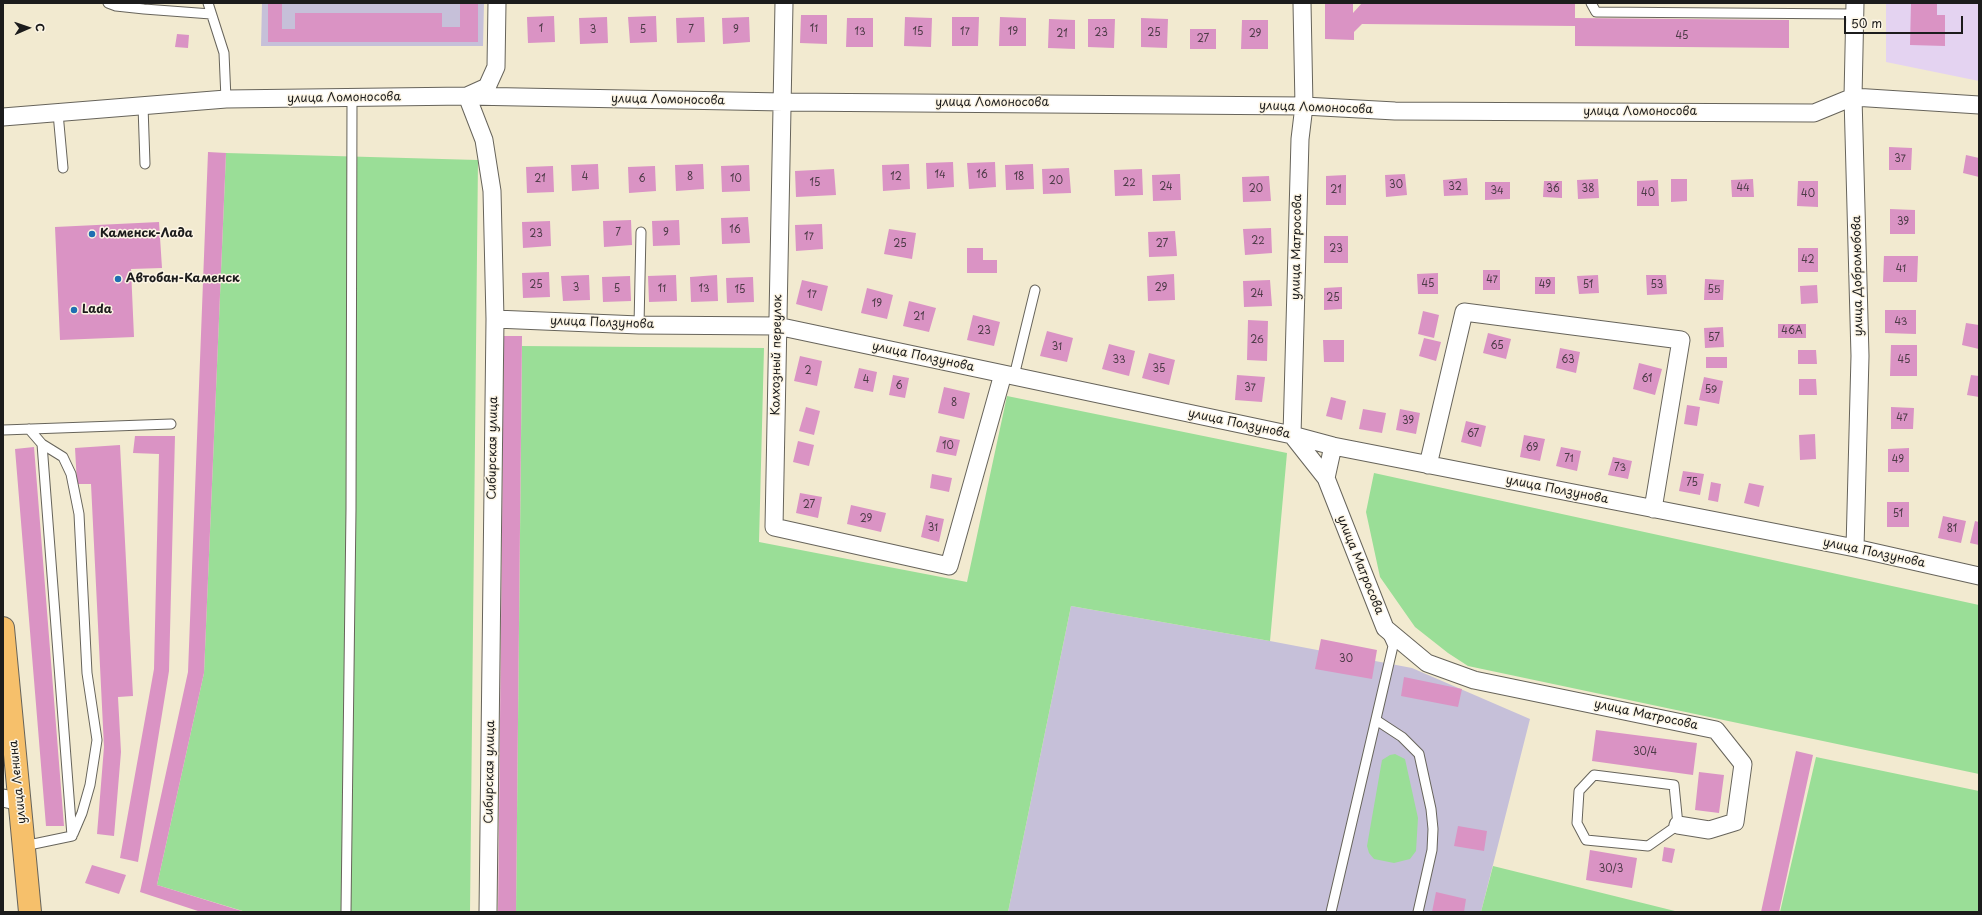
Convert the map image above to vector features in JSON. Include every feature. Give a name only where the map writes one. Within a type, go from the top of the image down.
[{"type":"main road","name":"улица Ленина","points":[[3,628],[12,800],[24,846],[30,912]]},
{"type":"street","points":[[467,96],[487,86],[496,67],[496,3]]},
{"type":"street","name":"Колхозный переулок","points":[[784,3],[774,527],[949,566],[1008,375]]},
{"type":"street","name":"улица Матросова","points":[[1302,3],[1304,106],[1300,139],[1292,435],[1326,478],[1385,628],[1427,663],[1474,680],[1716,730],[1743,764],[1735,822],[1709,830],[1678,825]]},
{"type":"street","name":"улица Добролюбова","points":[[1855,8],[1853,97],[1860,356],[1855,548]]},
{"type":"street","name":"улица Ломоносова","points":[[3,117],[226,99],[467,96],[783,102],[1304,106],[1395,111],[1814,113],[1853,97],[1979,105]]},
{"type":"street","name":"Сибирская улица","points":[[467,96],[484,140],[492,191],[495,320],[488,912]]},
{"type":"street","points":[[1428,465],[1464,312],[1681,340],[1652,509]]},
{"type":"street","name":"улица Ползунова","points":[[495,320],[639,325],[777,326],[1292,435],[1333,446],[1855,548],[1979,576]]},
{"type":"street","points":[[1326,478],[1333,446]]},
{"type":"lane","points":[[108,3],[116,6],[144,9],[211,14]]},
{"type":"lane","points":[[208,3],[224,53],[226,99]]},
{"type":"lane","points":[[1591,3],[1596,12],[1795,13],[1855,8]]},
{"type":"lane","points":[[1795,13],[1796,3]]},
{"type":"lane","points":[[346,912],[351,509],[352,98]]},
{"type":"lane","points":[[143,106],[146,164]]},
{"type":"lane","points":[[58,112],[63,168]]},
{"type":"lane","points":[[639,325],[641,232]]},
{"type":"lane","points":[[1008,375],[1035,290]]},
{"type":"lane","points":[[3,430],[171,424]]},
{"type":"lane","points":[[29,429],[42,444],[63,457],[71,474],[79,514],[87,673],[96,740],[88,792],[82,813],[72,836]]},
{"type":"lane","points":[[42,444],[72,836]]},
{"type":"lane","points":[[1331,912],[1392,646],[1385,628]]},
{"type":"lane","points":[[1376,720],[1402,737],[1419,754],[1431,809],[1433,829],[1432,850],[1418,912]]},
{"type":"lane","points":[[1594,775],[1674,785],[1678,825],[1648,846],[1586,840],[1577,823],[1579,791],[1594,775]]},
{"type":"lane","points":[[24,846],[72,836]]},
{"type":"shaded area","points":[[262,3],[484,3],[483,46],[261,46]]},
{"type":"shaded area","points":[[1886,3],[1979,3],[1979,81],[1886,62]]},
{"type":"shaded area","points":[[1071,606],[1412,668],[1530,719],[1481,912],[1008,912]]},
{"type":"green space","points":[[226,153],[478,160],[470,912],[246,912],[157,885],[204,673]]},
{"type":"green space","points":[[522,346],[764,348],[759,542],[967,582],[1007,396],[1287,453],[1270,641],[1071,606],[1008,912],[516,912]]},
{"type":"green space","points":[[1374,473],[1979,605],[1979,774],[1468,666],[1448,653],[1415,627],[1380,577],[1366,512]]},
{"type":"green space","points":[[1395,754],[1405,759],[1418,818],[1416,851],[1410,859],[1394,863],[1374,859],[1369,853],[1367,846],[1382,760]]},
{"type":"green space","points":[[1816,757],[1979,791],[1979,912],[1780,912]]},
{"type":"green space","points":[[1493,866],[1679,912],[1481,912]]},
{"type":"building","points":[[268,3],[282,3],[282,29],[295,29],[295,13],[442,13],[442,27],[460,27],[460,3],[478,3],[478,42],[268,42]]},
{"type":"building","points":[[1325,3],[1353,3],[1353,13],[1362,3],[1575,3],[1575,18],[1789,20],[1789,48],[1575,46],[1575,26],[1362,24],[1354,32],[1354,40],[1325,39]]},
{"type":"building","points":[[1911,3],[1937,3],[1937,15],[1945,15],[1945,46],[1910,45]]},
{"type":"building","points":[[801,15],[827,15],[827,44],[800,43]]},
{"type":"building","points":[[554,16],[555,42],[528,43],[527,17]]},
{"type":"building","points":[[656,16],[657,42],[630,43],[628,17]]},
{"type":"building","points":[[607,17],[608,43],[580,44],[579,18]]},
{"type":"building","points":[[704,17],[705,42],[677,43],[676,18]]},
{"type":"building","points":[[749,17],[750,42],[723,44],[722,18]]},
{"type":"building","points":[[905,17],[932,18],[931,47],[904,46]]},
{"type":"building","points":[[952,17],[979,17],[978,46],[952,46]]},
{"type":"building","points":[[1000,17],[1026,18],[1026,46],[999,46]]},
{"type":"building","points":[[847,18],[873,18],[873,47],[846,47]]},
{"type":"building","points":[[1141,18],[1168,19],[1167,48],[1141,47]]},
{"type":"building","points":[[1049,19],[1075,20],[1075,49],[1048,48]]},
{"type":"building","points":[[1088,19],[1115,19],[1114,48],[1088,47]]},
{"type":"building","points":[[1242,20],[1268,20],[1268,49],[1241,49]]},
{"type":"building","points":[[1190,29],[1216,29],[1216,49],[1190,49]]},
{"type":"building","points":[[177,34],[189,35],[188,48],[175,47]]},
{"type":"building","points":[[1889,147],[1912,148],[1911,170],[1889,170]]},
{"type":"building","points":[[208,152],[226,153],[204,673],[157,885],[245,912],[201,912],[140,892],[188,672]]},
{"type":"building","points":[[1966,155],[1979,158],[1979,177],[1963,173]]},
{"type":"building","points":[[953,162],[954,187],[927,189],[926,163]]},
{"type":"building","points":[[995,162],[996,187],[969,189],[967,163]]},
{"type":"building","points":[[598,164],[599,189],[572,191],[571,165]]},
{"type":"building","points":[[703,164],[704,189],[676,191],[675,165]]},
{"type":"building","points":[[909,164],[910,189],[883,191],[882,165]]},
{"type":"building","points":[[1033,164],[1034,189],[1006,190],[1005,165]]},
{"type":"building","points":[[749,165],[750,191],[722,192],[721,166]]},
{"type":"building","points":[[553,166],[554,192],[527,193],[526,167]]},
{"type":"building","points":[[655,166],[656,191],[629,193],[628,167]]},
{"type":"building","points":[[1069,168],[1071,193],[1043,194],[1042,169]]},
{"type":"building","points":[[834,169],[836,195],[796,197],[795,171]]},
{"type":"building","points":[[1142,169],[1143,195],[1115,196],[1114,170]]},
{"type":"building","points":[[1180,174],[1181,200],[1153,201],[1152,175]]},
{"type":"building","points":[[1405,174],[1407,195],[1386,197],[1385,175]]},
{"type":"building","points":[[1346,175],[1346,205],[1326,205],[1326,176]]},
{"type":"building","points":[[1269,176],[1271,201],[1243,202],[1242,177]]},
{"type":"building","points":[[1467,178],[1468,195],[1444,196],[1443,180]]},
{"type":"building","points":[[1598,179],[1599,198],[1578,199],[1577,180]]},
{"type":"building","points":[[1671,179],[1687,179],[1687,201],[1671,202]]},
{"type":"building","points":[[1753,179],[1754,197],[1732,197],[1731,180]]},
{"type":"building","points":[[1658,180],[1659,206],[1637,206],[1637,181]]},
{"type":"building","points":[[1544,181],[1562,181],[1562,198],[1543,197]]},
{"type":"building","points":[[1798,181],[1818,181],[1818,207],[1797,206]]},
{"type":"building","points":[[1485,182],[1510,182],[1510,199],[1485,200]]},
{"type":"building","points":[[1890,209],[1915,210],[1915,234],[1890,234]]},
{"type":"building","points":[[748,217],[750,243],[722,244],[721,218]]},
{"type":"building","points":[[631,220],[632,245],[604,247],[603,221]]},
{"type":"building","points":[[679,220],[680,245],[653,246],[652,221]]},
{"type":"building","points":[[550,221],[551,246],[523,248],[522,222]]},
{"type":"building","points":[[159,222],[162,268],[131,269],[134,337],[60,340],[55,227]]},
{"type":"building","points":[[822,224],[823,249],[796,251],[795,225]]},
{"type":"building","points":[[1271,228],[1272,253],[1245,255],[1243,229]]},
{"type":"building","points":[[889,229],[916,233],[912,259],[884,254]]},
{"type":"building","points":[[1175,231],[1177,256],[1149,257],[1148,232]]},
{"type":"building","points":[[1324,236],[1348,236],[1348,263],[1324,263]]},
{"type":"building","points":[[967,248],[983,248],[983,260],[997,260],[997,273],[967,273]]},
{"type":"building","points":[[1798,248],[1818,248],[1818,272],[1798,272]]},
{"type":"building","points":[[1884,256],[1918,256],[1917,282],[1883,282]]},
{"type":"building","points":[[1483,270],[1500,270],[1500,290],[1483,290]]},
{"type":"building","points":[[549,272],[550,297],[523,298],[522,273]]},
{"type":"building","points":[[1438,273],[1438,294],[1418,294],[1417,274]]},
{"type":"building","points":[[1174,274],[1175,300],[1148,301],[1147,276]]},
{"type":"building","points":[[589,275],[590,300],[563,301],[561,276]]},
{"type":"building","points":[[676,275],[677,301],[649,302],[648,276]]},
{"type":"building","points":[[717,275],[718,301],[691,302],[690,277]]},
{"type":"building","points":[[1598,275],[1599,293],[1579,294],[1577,276]]},
{"type":"building","points":[[1646,275],[1666,275],[1667,294],[1647,295]]},
{"type":"building","points":[[630,276],[631,301],[603,302],[602,277]]},
{"type":"building","points":[[753,277],[754,302],[727,303],[726,278]]},
{"type":"building","points":[[1535,277],[1555,277],[1555,294],[1535,294]]},
{"type":"building","points":[[1705,279],[1724,280],[1723,300],[1704,300]]},
{"type":"building","points":[[802,280],[828,286],[822,311],[796,304]]},
{"type":"building","points":[[1270,280],[1272,306],[1244,307],[1243,281]]},
{"type":"building","points":[[1817,285],[1818,303],[1801,304],[1800,286]]},
{"type":"building","points":[[1342,287],[1342,309],[1324,310],[1324,288]]},
{"type":"building","points":[[867,288],[893,295],[887,319],[861,313]]},
{"type":"building","points":[[909,301],[936,308],[929,332],[903,326]]},
{"type":"building","points":[[1885,310],[1916,310],[1916,334],[1885,333]]},
{"type":"building","points":[[1423,311],[1439,315],[1434,338],[1418,334]]},
{"type":"building","points":[[973,315],[1000,322],[994,346],[967,340]]},
{"type":"building","points":[[1248,320],[1268,321],[1267,361],[1247,360]]},
{"type":"building","points":[[1966,323],[1979,325],[1979,349],[1962,345]]},
{"type":"building","points":[[1778,324],[1806,324],[1806,338],[1778,338]]},
{"type":"building","points":[[1723,327],[1724,347],[1705,348],[1704,328]]},
{"type":"building","points":[[1047,331],[1073,338],[1067,362],[1040,356]]},
{"type":"building","points":[[1488,333],[1511,339],[1506,359],[1483,353]]},
{"type":"building","points":[[504,336],[522,336],[516,912],[498,912]]},
{"type":"building","points":[[1424,338],[1441,342],[1436,361],[1419,356]]},
{"type":"building","points":[[1323,340],[1344,340],[1344,362],[1324,362]]},
{"type":"building","points":[[1109,344],[1135,351],[1129,376],[1102,369]]},
{"type":"building","points":[[1891,345],[1917,345],[1917,376],[1890,376]]},
{"type":"building","points":[[1560,348],[1580,352],[1576,373],[1556,368]]},
{"type":"building","points":[[1798,350],[1816,350],[1817,364],[1798,364]]},
{"type":"building","points":[[1149,353],[1175,360],[1169,385],[1142,378]]},
{"type":"building","points":[[800,356],[822,361],[817,386],[794,381]]},
{"type":"building","points":[[1706,357],[1727,357],[1727,368],[1706,368]]},
{"type":"building","points":[[1639,363],[1662,369],[1655,395],[1633,389]]},
{"type":"building","points":[[859,368],[877,372],[873,392],[854,388]]},
{"type":"building","points":[[893,375],[909,378],[905,398],[889,395]]},
{"type":"building","points":[[1237,375],[1265,377],[1262,402],[1235,400]]},
{"type":"building","points":[[1971,375],[1979,376],[1979,397],[1967,395]]},
{"type":"building","points":[[1704,377],[1723,381],[1719,404],[1699,400]]},
{"type":"building","points":[[1799,379],[1816,379],[1817,395],[1799,395]]},
{"type":"building","points":[[944,387],[970,393],[964,419],[938,413]]},
{"type":"building","points":[[1331,397],[1346,401],[1342,420],[1326,416]]},
{"type":"building","points":[[1687,405],[1700,407],[1697,426],[1684,424]]},
{"type":"building","points":[[806,407],[820,411],[814,435],[799,431]]},
{"type":"building","points":[[1891,407],[1914,408],[1913,429],[1891,429]]},
{"type":"building","points":[[1363,409],[1386,413],[1382,433],[1359,429]]},
{"type":"building","points":[[1400,409],[1420,413],[1416,434],[1396,430]]},
{"type":"building","points":[[1466,421],[1486,426],[1481,447],[1461,442]]},
{"type":"building","points":[[1815,434],[1816,459],[1800,460],[1799,435]]},
{"type":"building","points":[[1524,435],[1545,439],[1540,461],[1520,457]]},
{"type":"building","points":[[135,436],[175,436],[169,671],[138,862],[120,858],[154,669],[159,454],[133,453]]},
{"type":"building","points":[[940,436],[960,440],[956,456],[936,452]]},
{"type":"building","points":[[798,441],[814,445],[809,466],[793,462]]},
{"type":"building","points":[[120,445],[133,696],[118,697],[121,752],[114,836],[97,834],[104,747],[91,484],[77,484],[75,448]]},
{"type":"building","points":[[34,447],[64,826],[46,826],[15,449]]},
{"type":"building","points":[[1561,447],[1581,451],[1577,471],[1556,466]]},
{"type":"building","points":[[1909,448],[1909,472],[1888,472],[1888,449]]},
{"type":"building","points":[[1613,457],[1632,461],[1628,479],[1608,475]]},
{"type":"building","points":[[1683,471],[1704,474],[1700,495],[1679,491]]},
{"type":"building","points":[[932,474],[952,478],[949,492],[930,488]]},
{"type":"building","points":[[1711,482],[1721,484],[1718,502],[1708,500]]},
{"type":"building","points":[[1749,483],[1764,486],[1759,507],[1744,503]]},
{"type":"building","points":[[800,493],[822,497],[818,518],[796,513]]},
{"type":"building","points":[[1887,502],[1909,502],[1909,527],[1887,527]]},
{"type":"building","points":[[851,505],[886,513],[881,532],[847,524]]},
{"type":"building","points":[[926,515],[944,519],[939,542],[921,537]]},
{"type":"building","points":[[1943,516],[1966,521],[1961,543],[1938,538]]},
{"type":"building","points":[[1975,521],[1979,522],[1979,545],[1970,543]]},
{"type":"building","points":[[1321,639],[1377,650],[1372,679],[1315,669]]},
{"type":"building","points":[[1404,677],[1462,689],[1458,707],[1401,696]]},
{"type":"building","points":[[1596,730],[1697,743],[1693,775],[1592,761]]},
{"type":"building","points":[[1796,751],[1813,755],[1779,912],[1761,912]]},
{"type":"building","points":[[1699,772],[1724,775],[1719,813],[1695,810]]},
{"type":"building","points":[[1458,826],[1487,831],[1484,851],[1454,846]]},
{"type":"building","points":[[1664,847],[1675,849],[1672,863],[1662,861]]},
{"type":"building","points":[[1590,850],[1637,858],[1632,888],[1586,880]]},
{"type":"building","points":[[92,865],[126,875],[119,894],[85,883]]},
{"type":"building","points":[[1436,892],[1466,899],[1464,912],[1432,912]]},
{"type":"place","name":"Каменск-Лада","points":[[92,234]]},
{"type":"place","name":"Автобан-Каменск","points":[[118,279]]},
{"type":"place","name":"Lada","points":[[74,310]]}]
